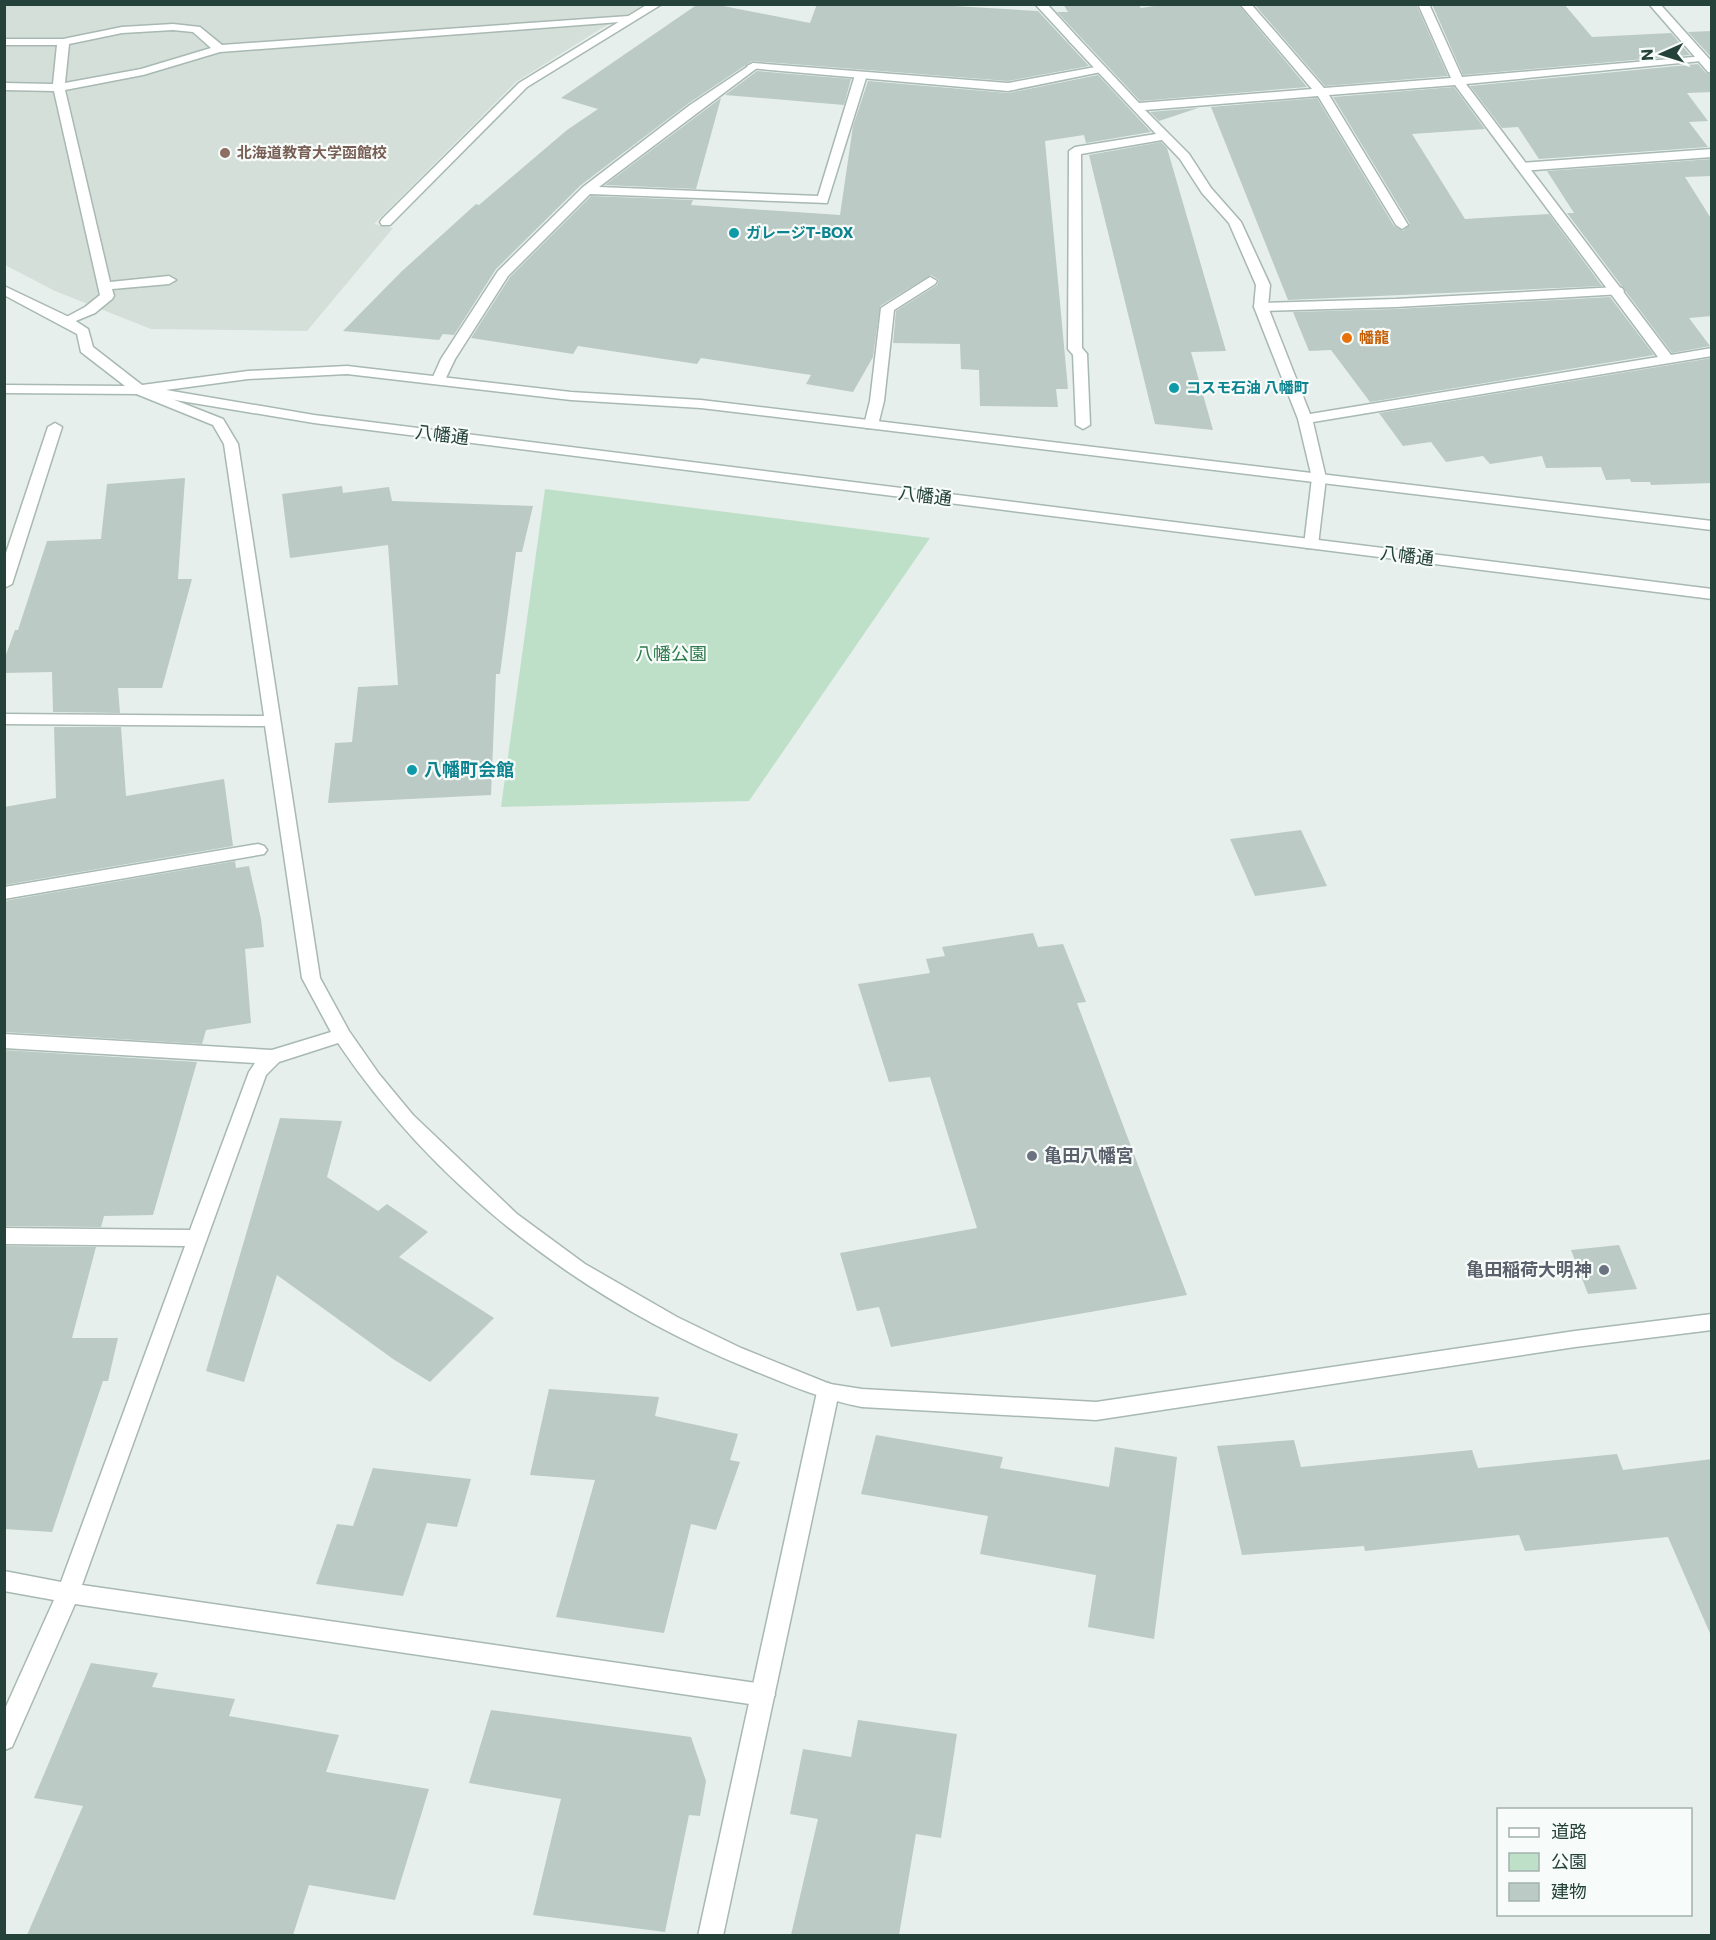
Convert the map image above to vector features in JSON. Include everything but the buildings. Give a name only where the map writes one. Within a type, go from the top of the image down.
[{"type":"street","points":[[386,222],[523,85],[657,4]]},
{"type":"street","points":[[1040,4],[1185,156],[1206,190],[1235,222],[1263,285],[1261,307],[1305,419],[1319,478],[1311,545]]},
{"type":"street","points":[[1245,4],[1322,93],[1402,225]]},
{"type":"street","points":[[1423,4],[1458,81],[1666,358]]},
{"type":"street","points":[[1654,4],[1712,70]]},
{"type":"street","points":[[4,86],[59,88],[143,72],[219,49],[629,20]]},
{"type":"street","points":[[4,42],[63,42],[122,30],[174,27],[196,30],[219,49]]},
{"type":"street","points":[[63,42],[59,88],[107,296],[90,310],[66,321]]},
{"type":"street","points":[[1136,107],[1322,93],[1701,58]]},
{"type":"street","points":[[439,379],[448,359],[503,274],[587,190],[753,66],[1008,87],[1101,69]]},
{"type":"street","points":[[587,190],[823,200],[861,75]]},
{"type":"street","points":[[1083,425],[1080,354],[1075,349],[1075,151],[1164,136]]},
{"type":"street","points":[[1522,167],[1712,153]]},
{"type":"street","points":[[105,286],[169,280]]},
{"type":"street","points":[[871,425],[877,401],[888,308],[930,281]]},
{"type":"street","points":[[4,291],[66,321],[83,333],[86,349],[139,390],[218,422],[231,444],[311,978],[342,1035],[406,1120],[510,1219],[578,1270],[702,1339],[828,1392],[862,1398],[1096,1411],[1575,1339],[1712,1322]]},
{"type":"street","points":[[1261,307],[1396,303],[1617,291]]},
{"type":"street","points":[[1305,419],[1712,352]]},
{"type":"street","name":"八幡通","points":[[4,389],[139,390],[248,375],[347,370],[571,396],[701,405],[1712,526]]},
{"type":"street","name":"八幡通","points":[[139,390],[314,419],[1712,594]]},
{"type":"street","points":[[4,584],[55,427]]},
{"type":"street","points":[[4,718],[274,721]]},
{"type":"street","points":[[4,893],[258,850]]},
{"type":"street","points":[[4,1041],[272,1057],[342,1035]]},
{"type":"street","points":[[4,1739],[68,1593],[258,1072],[272,1057]]},
{"type":"street","points":[[4,1236],[197,1238]]},
{"type":"street","points":[[710,1935],[828,1392]]},
{"type":"street","points":[[4,1581],[68,1593],[763,1695]]},
{"type":"shaded area","name":"北海道教育大学函館校","points":[[4,5],[645,5],[602,28],[516,82],[374,224],[393,228],[307,331],[151,329],[55,291],[5,265]]},
{"type":"green space","name":"八幡公園","points":[[545,489],[930,538],[749,801],[501,807]]},
{"type":"place","name":"北海道教育大学函館校","points":[[225,153]]},
{"type":"place","name":"ガレージT-BOX","points":[[734,233]]},
{"type":"place","name":"幡龍","points":[[1347,338]]},
{"type":"place","name":"コスモ石油 八幡町","points":[[1174,388]]},
{"type":"place","name":"八幡町会館","points":[[412,770]]},
{"type":"place","name":"亀田八幡宮","points":[[1032,1156]]},
{"type":"place","name":"亀田稲荷大明神","points":[[1604,1270]]}]
